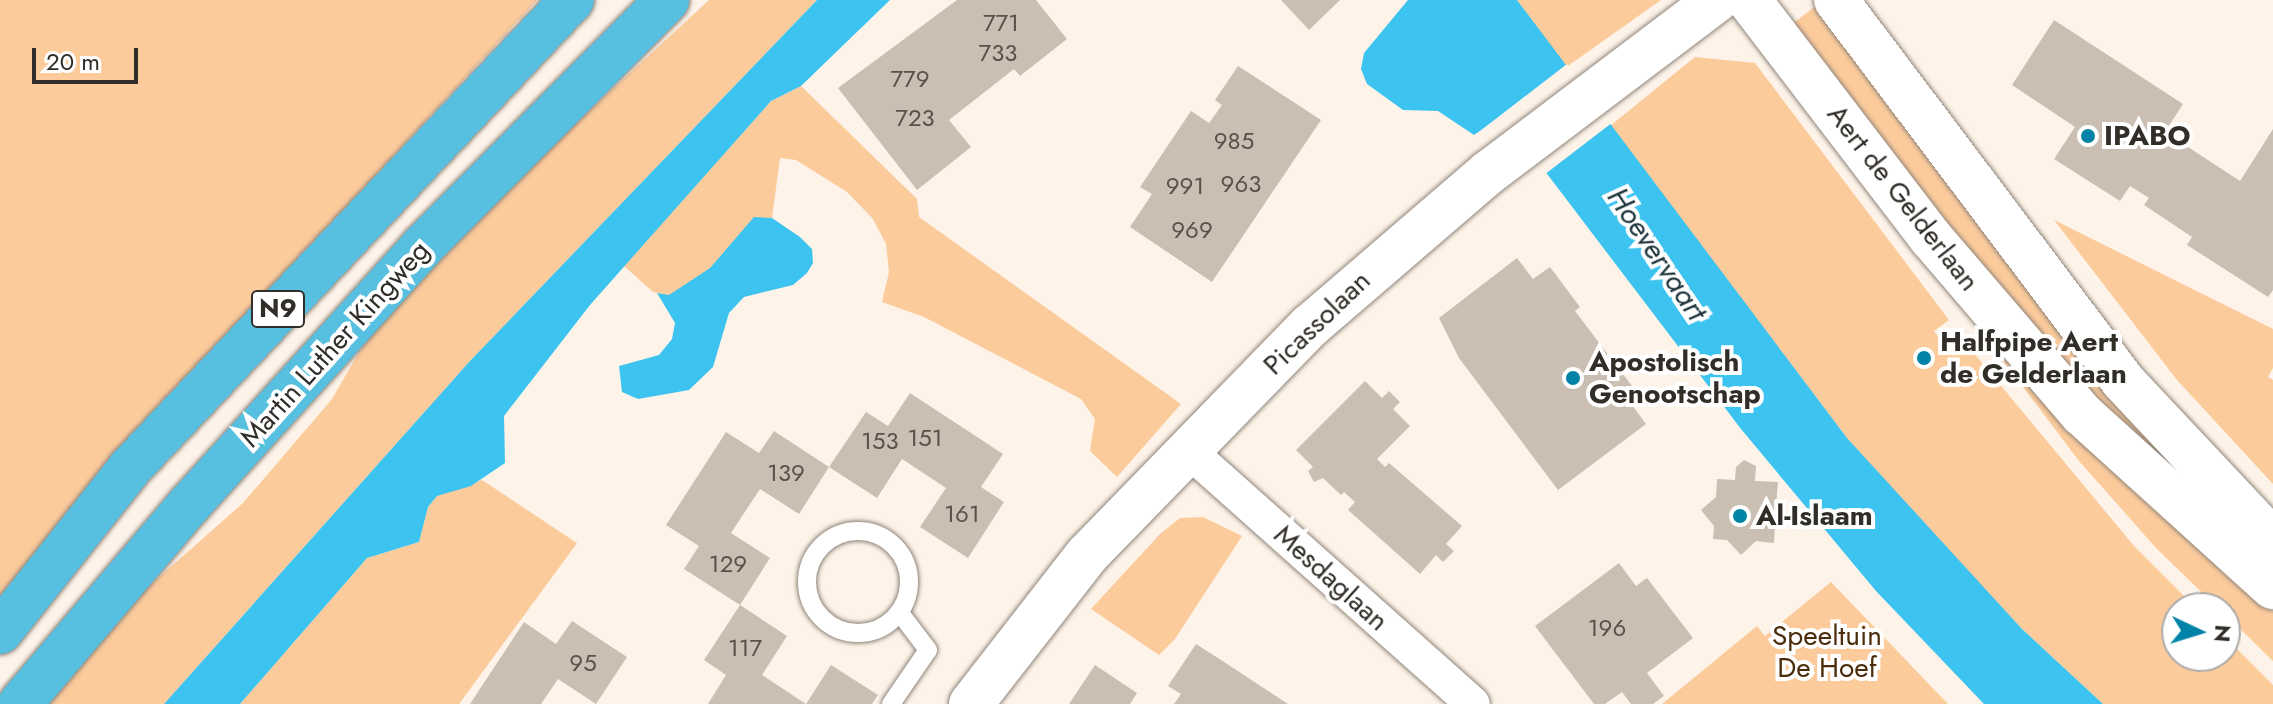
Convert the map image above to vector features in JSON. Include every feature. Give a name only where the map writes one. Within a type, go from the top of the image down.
[{"type":"highway","name":"N9","points":[[0,632],[129,469],[572,0]]},
{"type":"highway","name":"Martin Luther Kingweg","points":[[20,704],[189,505],[413,257],[667,0]]},
{"type":"street","name":"Picassolaan","points":[[971,704],[1087,555],[1310,326],[1488,173],[1717,0]]},
{"type":"street","name":"Aert de Gelderlaan","points":[[1749,0],[1931,238],[2082,414],[2273,587]]},
{"type":"street","points":[[1836,0],[2122,380],[2273,541]]},
{"type":"street","name":"Mesdaglaan","points":[[1189,451],[1466,702]]},
{"type":"lane","points":[[853,531],[885,539],[907,565],[908,590],[900,613],[872,632],[855,634],[831,625],[814,608],[808,592],[812,559],[836,535],[853,531]]},
{"type":"lane","points":[[891,704],[928,650],[900,613]]},
{"type":"green space","points":[[0,0],[537,0],[97,478],[0,598]]},
{"type":"green space","points":[[709,0],[817,0],[470,361],[164,704],[46,704],[132,601],[243,503],[332,399],[366,340],[523,172]]},
{"type":"green space","points":[[1517,0],[1661,0],[1565,68]]},
{"type":"green space","points":[[1822,1],[2199,484],[2115,436],[1783,31]]},
{"type":"green space","points":[[1695,57],[1755,63],[1949,320],[1934,331],[1953,356],[1968,346],[2134,546],[2180,592],[2161,592],[2161,672],[2241,672],[2241,653],[2273,685],[2273,704],[2103,704],[2022,629],[1847,438],[1610,126]]},
{"type":"green space","points":[[801,86],[917,199],[919,217],[1181,404],[1117,477],[1090,451],[1095,419],[1081,399],[924,317],[882,302],[889,272],[886,244],[873,219],[847,192],[796,160],[780,158],[772,218],[754,218],[710,268],[687,285],[669,295],[653,292],[624,266],[771,101]]},
{"type":"green space","points":[[2054,220],[2273,329],[2273,368],[2268,377],[2273,380],[2273,484],[2177,380]]},
{"type":"green space","points":[[1961,305],[2023,377],[2229,578],[2273,611],[2273,661],[2241,630],[2241,592],[2201,592],[2157,549],[2079,461]]},
{"type":"green space","points":[[482,480],[577,543],[459,704],[240,704],[367,558],[419,542],[428,507],[437,496]]},
{"type":"green space","points":[[1203,517],[1242,536],[1175,639],[1159,655],[1091,609],[1160,534],[1180,518]]},
{"type":"green space","name":"Speeltuin De Hoef","points":[[1831,582],[1948,704],[1662,704],[1757,626],[1765,636]]},
{"type":"water","points":[[817,0],[890,0],[801,86],[771,101],[590,305],[504,416],[505,463],[471,486],[437,496],[428,507],[419,542],[367,558],[240,704],[164,704],[470,361]]},
{"type":"water","name":"Hoevervaart","points":[[1408,0],[1517,0],[1847,438],[2022,629],[2103,704],[1984,704],[1876,591],[1741,429],[1503,116],[1474,135],[1438,111],[1403,110],[1367,84],[1361,69],[1364,53]]},
{"type":"water","points":[[754,217],[772,218],[812,249],[813,263],[807,273],[793,285],[744,297],[729,313],[713,367],[689,390],[638,399],[622,392],[619,366],[659,355],[672,339],[675,323],[657,293],[669,295],[710,268]]},
{"type":"pier","points":[[1567,64],[1613,122],[1544,175],[1502,121],[1471,138]]},
{"type":"building","points":[[957,0],[1036,0],[1067,39],[1020,76],[1014,69],[949,120],[971,147],[917,190],[838,88]]},
{"type":"building","points":[[1281,0],[1340,0],[1309,30]]},
{"type":"building","points":[[2054,20],[2183,104],[2165,132],[2240,181],[2273,129],[2273,290],[2268,297],[2187,245],[2192,237],[2144,205],[2149,198],[2130,186],[2120,201],[2054,159],[2075,127],[2012,85]]},
{"type":"building","points":[[1238,66],[1321,120],[1212,282],[1130,227],[1152,194],[1140,187],[1191,111],[1209,123],[1222,105],[1215,100]]},
{"type":"building","points":[[1517,258],[1533,279],[1550,267],[1580,307],[1575,311],[1635,390],[1626,397],[1646,424],[1558,490],[1459,358],[1439,318]]},
{"type":"building","points":[[1365,381],[1382,398],[1389,391],[1400,402],[1393,409],[1410,426],[1377,459],[1385,467],[1389,463],[1462,526],[1446,544],[1454,551],[1443,562],[1436,555],[1420,574],[1348,510],[1355,502],[1344,492],[1341,495],[1323,478],[1314,482],[1308,471],[1313,467],[1296,450]]},
{"type":"building","points":[[910,393],[1003,454],[981,487],[1004,502],[968,558],[920,527],[946,488],[902,459],[877,498],[829,467],[866,412],[888,426]]},
{"type":"building","points":[[774,431],[829,467],[799,514],[760,489],[731,533],[770,558],[740,605],[684,569],[699,546],[666,525],[726,432],[759,453]]},
{"type":"building","points":[[1744,460],[1756,466],[1755,481],[1778,482],[1776,505],[1785,515],[1775,525],[1774,543],[1756,541],[1741,555],[1727,540],[1713,539],[1714,526],[1701,510],[1716,497],[1717,479],[1735,480],[1736,467]]},
{"type":"building","points":[[1619,563],[1636,586],[1647,578],[1693,638],[1647,673],[1664,696],[1653,704],[1631,704],[1622,692],[1605,704],[1594,704],[1535,626]]},
{"type":"building","points":[[740,605],[787,636],[762,675],[806,704],[708,704],[726,675],[704,660]]},
{"type":"building","points":[[572,621],[627,657],[596,704],[558,679],[541,704],[470,704],[524,622],[556,644]]},
{"type":"building","points":[[1196,644],[1288,704],[1174,704],[1181,694],[1168,686]]},
{"type":"building","points":[[831,665],[878,695],[872,704],[806,704]]},
{"type":"building","points":[[1095,665],[1137,693],[1130,704],[1069,704]]},
{"type":"place","name":"IPABO","points":[[2088,136]]},
{"type":"place","name":"Halfpipe Aert de Gelderlaan","points":[[1924,358]]},
{"type":"place","name":"Apostolisch Genootschap","points":[[1573,378]]},
{"type":"place","name":"Al-Islaam","points":[[1740,516]]}]
